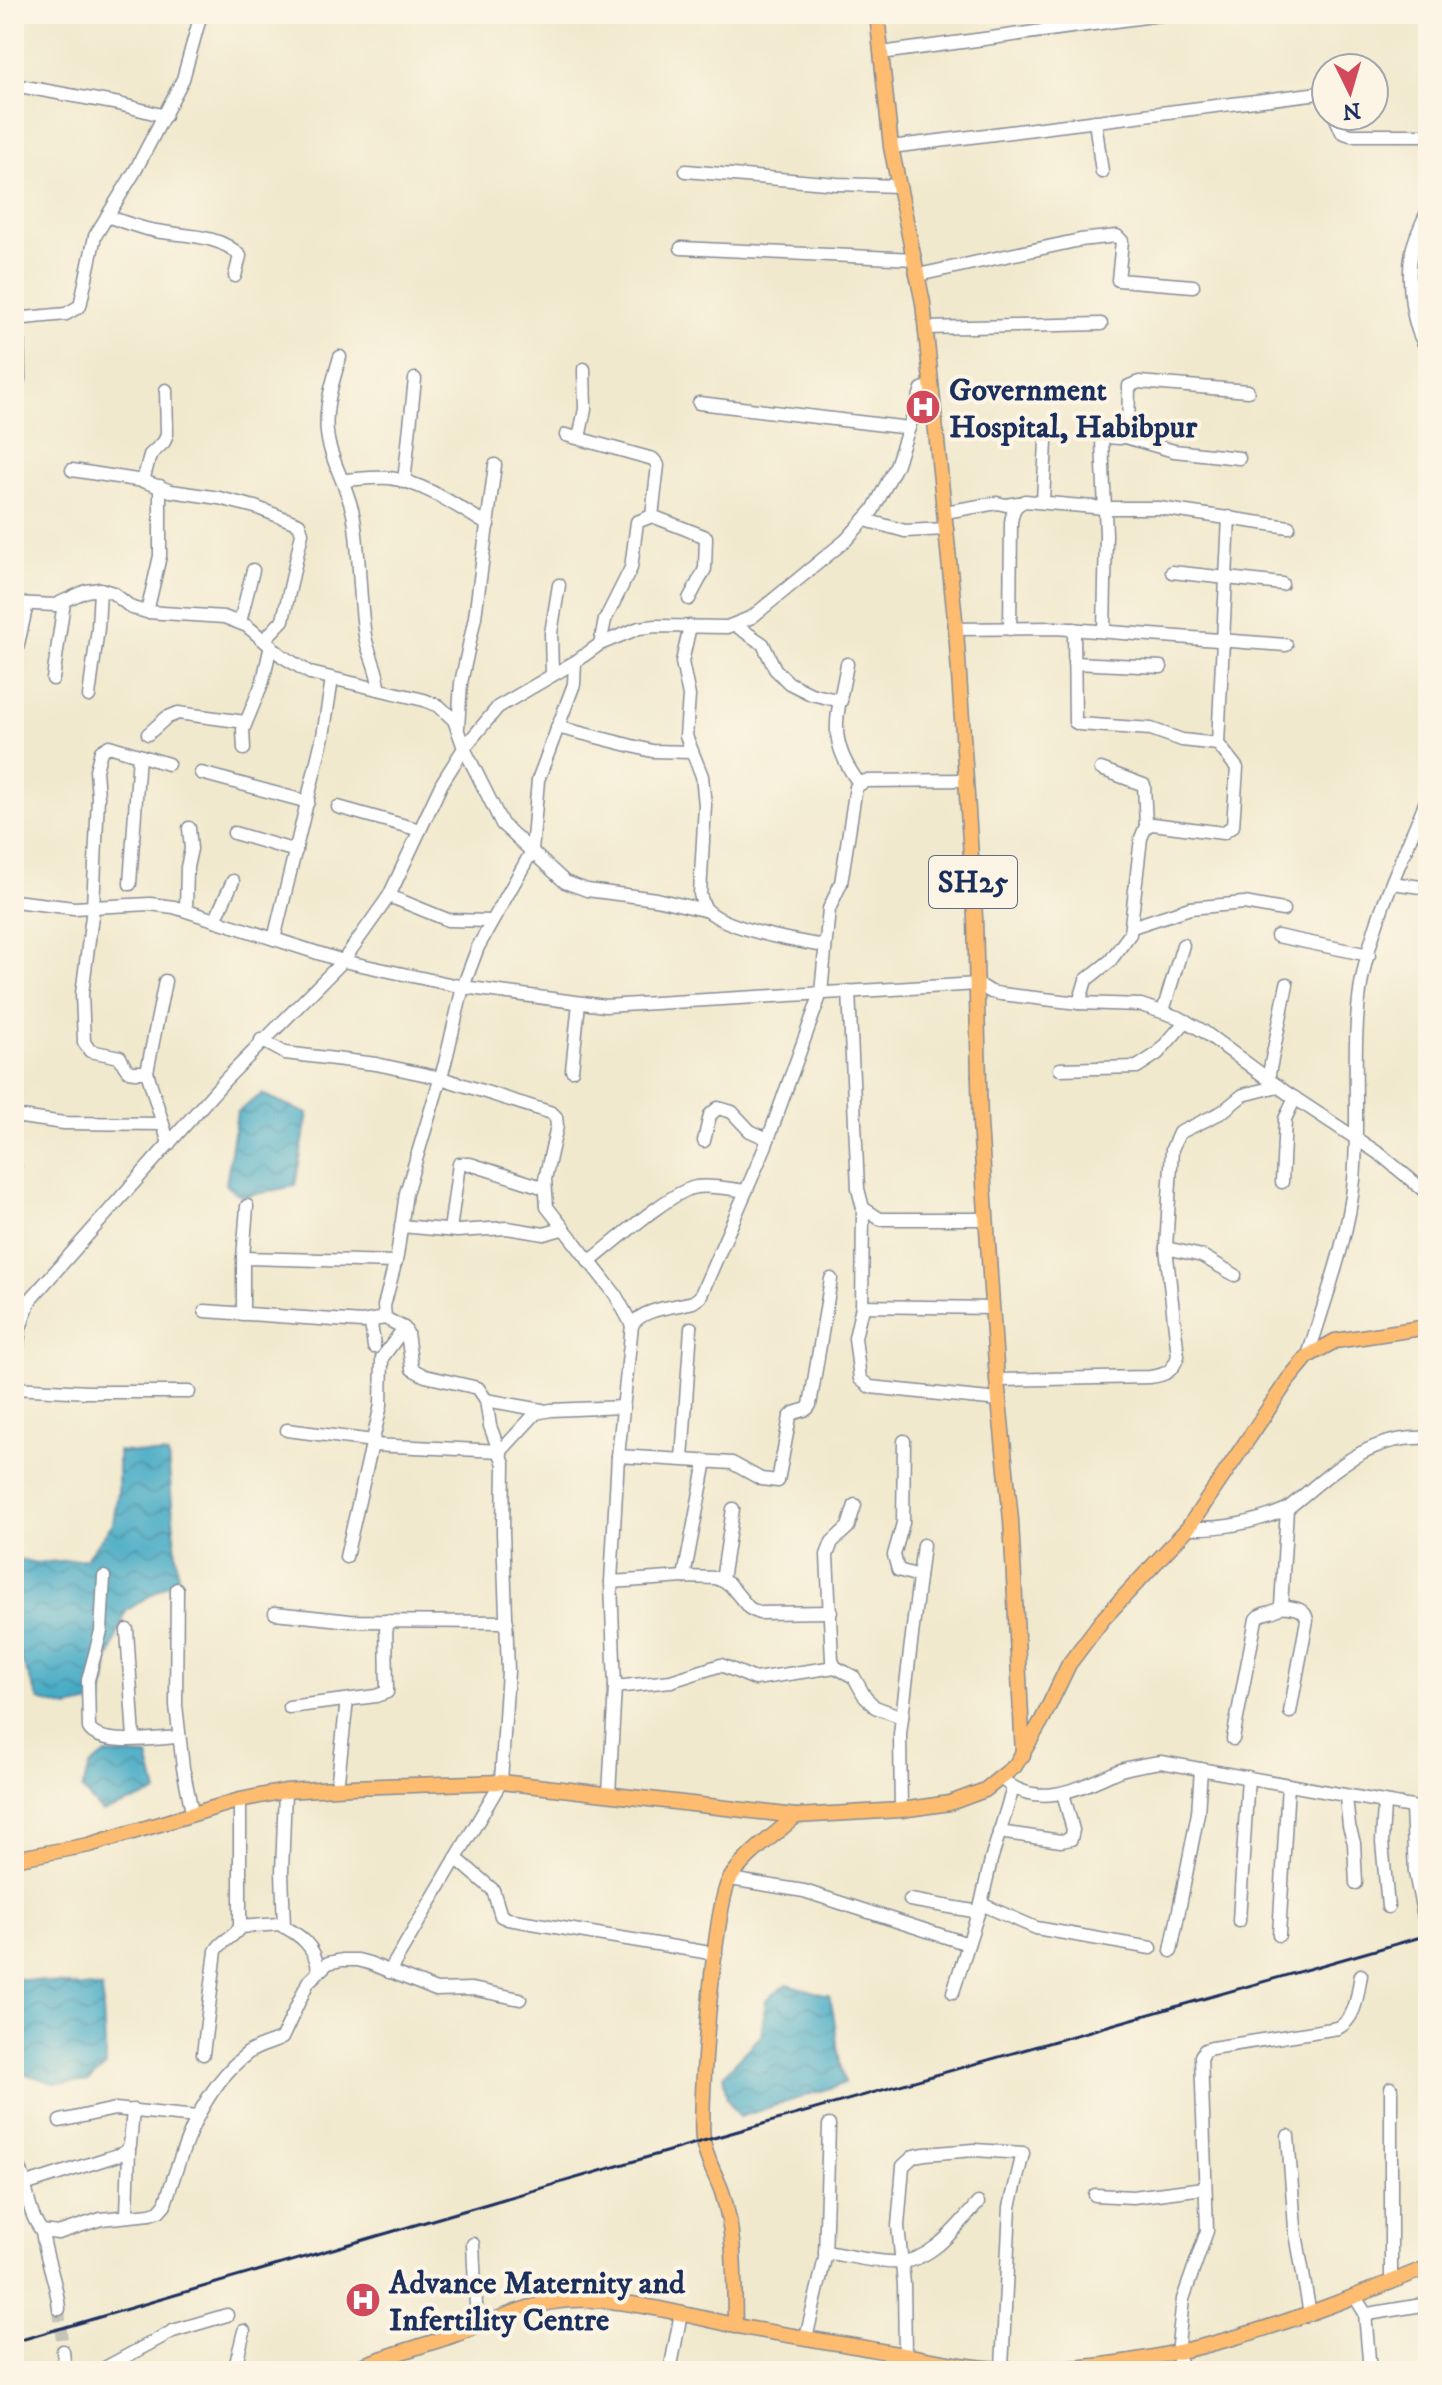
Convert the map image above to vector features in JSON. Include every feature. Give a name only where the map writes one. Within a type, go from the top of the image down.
[{"type":"main road","name":"SH25","points":[[877,14],[891,147],[915,259],[925,328],[956,629],[978,984],[980,1123],[997,1380],[1011,1520],[1023,1755]]},
{"type":"main road","points":[[14,1859],[89,1845],[192,1812],[285,1791],[501,1782],[796,1816],[901,1810],[950,1803],[1007,1784],[1069,1664],[1103,1619],[1188,1528],[1288,1380],[1308,1356],[1335,1341],[1428,1327]]},
{"type":"main road","points":[[735,2326],[732,2240],[722,2192],[703,2141],[702,2092],[723,1895],[730,1879],[796,1816]]},
{"type":"main road","points":[[356,2369],[507,2313],[573,2300],[608,2301],[681,2313],[735,2326],[905,2356],[921,2366],[1025,2370],[1117,2364],[1177,2354],[1310,2314],[1428,2267]]},
{"type":"street","points":[[19,379],[16,319],[66,314],[80,306],[95,236],[183,79],[201,14]]},
{"type":"street","points":[[881,53],[1167,14]]},
{"type":"street","points":[[14,85],[119,104],[165,116]]},
{"type":"street","points":[[891,147],[1310,94]]},
{"type":"street","points":[[1095,121],[1102,172]]},
{"type":"street","points":[[1342,132],[1350,135],[1428,135]]},
{"type":"street","points":[[686,171],[898,186]]},
{"type":"street","points":[[1428,210],[1411,255],[1413,311],[1428,349]]},
{"type":"street","points":[[107,216],[147,229],[199,237],[232,249],[240,256],[235,276]]},
{"type":"street","points":[[918,275],[1080,240],[1117,236],[1122,241],[1118,280],[1193,286]]},
{"type":"street","points":[[681,248],[915,259]]},
{"type":"street","points":[[925,328],[1101,324]]},
{"type":"street","points":[[340,357],[326,422],[330,447],[344,480],[354,519],[366,641],[378,676],[379,689]]},
{"type":"street","points":[[584,369],[585,409],[573,436],[655,461],[659,473],[652,516]]},
{"type":"street","points":[[404,482],[415,379]]},
{"type":"street","points":[[1125,437],[1129,425],[1128,389],[1133,383],[1248,391]]},
{"type":"street","points":[[14,1375],[18,1321],[30,1300],[261,1040],[343,961],[389,896],[442,783],[464,748],[498,707],[600,644],[639,628],[727,627],[752,617],[829,555],[865,520],[896,466],[922,389],[932,386]]},
{"type":"street","points":[[143,481],[152,451],[164,442],[167,434],[166,390]]},
{"type":"street","points":[[699,403],[909,428]]},
{"type":"street","points":[[1104,631],[1102,439],[1125,437],[1174,451],[1239,458]]},
{"type":"street","points":[[1043,501],[1046,442]]},
{"type":"street","points":[[458,727],[461,683],[475,617],[495,465]]},
{"type":"street","points":[[72,470],[143,481],[255,507],[299,524],[302,533],[287,607],[267,643],[263,681],[243,730],[244,749]]},
{"type":"street","points":[[344,480],[379,478],[404,482],[447,500],[488,525]]},
{"type":"street","points":[[147,612],[160,556],[160,486]]},
{"type":"street","points":[[945,512],[997,503],[1043,501],[1105,508],[1159,508],[1289,527]]},
{"type":"street","points":[[1010,629],[1011,522],[1018,503]]},
{"type":"street","points":[[600,644],[605,620],[631,568],[637,522],[652,516],[706,537],[705,569],[689,599]]},
{"type":"street","points":[[1146,826],[1153,824],[1223,833],[1233,826],[1237,768],[1218,744],[1229,517]]},
{"type":"street","points":[[865,520],[905,531],[947,529]]},
{"type":"street","points":[[240,622],[253,570]]},
{"type":"street","points":[[1172,572],[1282,584]]},
{"type":"street","points":[[552,675],[551,633],[559,585]]},
{"type":"street","points":[[89,696],[100,589]]},
{"type":"street","points":[[14,662],[20,603],[44,606],[64,602],[86,591],[100,589],[113,593],[132,608],[147,612],[212,615],[240,622],[310,673],[439,706],[448,713],[458,727],[464,748],[497,816],[565,882],[575,887],[656,899],[708,911],[776,939],[825,946]]},
{"type":"street","points":[[53,679],[64,602]]},
{"type":"street","points":[[735,625],[763,644],[775,669],[789,683],[811,694],[841,701]]},
{"type":"street","points":[[690,626],[682,662],[689,690],[686,736],[702,776],[705,805],[700,894],[708,911]]},
{"type":"street","points":[[956,629],[1074,629],[1286,645]]},
{"type":"street","points":[[1074,629],[1075,722],[1151,729],[1182,740],[1218,744]]},
{"type":"street","points":[[385,1318],[384,1306],[396,1262],[406,1193],[441,1078],[463,987],[478,947],[532,851],[538,780],[574,684],[575,662]]},
{"type":"street","points":[[1074,663],[1161,667]]},
{"type":"street","points":[[847,664],[836,730],[837,743],[844,764],[859,783]]},
{"type":"street","points":[[274,939],[323,736],[332,679]]},
{"type":"street","points":[[148,734],[166,718],[178,713],[245,722]]},
{"type":"street","points":[[557,727],[652,751],[691,752]]},
{"type":"street","points":[[147,1072],[128,1072],[120,1057],[90,1051],[84,1042],[82,994],[93,908],[101,751],[109,746],[168,764]]},
{"type":"street","points":[[130,884],[139,755]]},
{"type":"street","points":[[1079,1003],[1086,980],[1110,961],[1126,941],[1132,927],[1141,838],[1146,826],[1144,785],[1101,769]]},
{"type":"street","points":[[201,773],[308,802]]},
{"type":"street","points":[[609,1794],[615,1687],[611,1582],[618,1456],[632,1325],[637,1317],[693,1302],[700,1297],[768,1139],[821,993],[829,909],[841,883],[853,798],[859,783],[966,780]]},
{"type":"street","points":[[1308,1356],[1345,1231],[1353,1183],[1355,1046],[1362,981],[1392,883],[1428,796]]},
{"type":"street","points":[[338,807],[420,830]]},
{"type":"street","points":[[186,910],[187,867],[191,849],[189,828]]},
{"type":"street","points":[[234,833],[296,851]]},
{"type":"street","points":[[215,920],[233,881]]},
{"type":"street","points":[[1392,883],[1428,888]]},
{"type":"street","points":[[389,896],[448,920],[492,921]]},
{"type":"street","points":[[14,901],[93,908],[150,904],[186,910],[343,961],[463,987],[579,1003],[624,1006],[978,984],[1001,994],[1079,1003],[1141,1005],[1186,1021],[1381,1155],[1428,1194]]},
{"type":"street","points":[[1132,927],[1190,908],[1244,903],[1283,910]]},
{"type":"street","points":[[1277,936],[1369,955]]},
{"type":"street","points":[[1163,1011],[1183,945]]},
{"type":"street","points":[[165,981],[147,1072],[169,1144]]},
{"type":"street","points":[[1273,1083],[1287,984]]},
{"type":"street","points":[[849,991],[858,1189],[863,1208],[862,1324]]},
{"type":"street","points":[[572,1070],[579,1003]]},
{"type":"street","points":[[1060,1069],[1137,1067],[1157,1054],[1186,1021]]},
{"type":"street","points":[[261,1040],[285,1053],[376,1064],[441,1078],[552,1113],[557,1126],[545,1188],[547,1207],[615,1294],[632,1325]]},
{"type":"street","points":[[997,1380],[1150,1377],[1169,1373],[1175,1366],[1178,1348],[1166,1248],[1172,1149],[1179,1133],[1222,1112],[1243,1095],[1273,1083]]},
{"type":"street","points":[[1282,1182],[1285,1119],[1295,1098]]},
{"type":"street","points":[[704,1141],[710,1115],[718,1108],[732,1112],[750,1131],[768,1139]]},
{"type":"street","points":[[14,1116],[64,1123],[162,1124]]},
{"type":"street","points":[[450,1230],[459,1164],[470,1164],[545,1188]]},
{"type":"street","points":[[589,1262],[661,1206],[687,1190],[708,1187],[746,1191]]},
{"type":"street","points":[[243,1314],[247,1206]]},
{"type":"street","points":[[863,1208],[880,1219],[986,1219]]},
{"type":"street","points":[[401,1226],[450,1230],[507,1228],[544,1234],[562,1229]]},
{"type":"street","points":[[1166,1248],[1202,1256],[1235,1275]]},
{"type":"street","points":[[243,1258],[396,1262]]},
{"type":"street","points":[[618,1456],[738,1464],[768,1481],[778,1481],[790,1417],[810,1405],[831,1279]]},
{"type":"street","points":[[862,1306],[992,1308]]},
{"type":"street","points":[[862,1306],[855,1338],[860,1379],[870,1387],[999,1400]]},
{"type":"street","points":[[205,1311],[371,1323],[385,1318],[404,1328]]},
{"type":"street","points":[[371,1323],[374,1347]]},
{"type":"street","points":[[389,1972],[501,1782],[508,1671],[504,1464],[490,1426],[486,1400],[478,1388],[425,1376],[412,1369],[404,1328]]},
{"type":"street","points":[[346,1557],[383,1398],[382,1358],[404,1328]]},
{"type":"street","points":[[682,1459],[691,1328]]},
{"type":"street","points":[[14,1388],[189,1392]]},
{"type":"street","points":[[486,1400],[543,1411],[624,1407]]},
{"type":"street","points":[[501,1451],[531,1417],[543,1411]]},
{"type":"street","points":[[287,1430],[372,1443],[501,1451]]},
{"type":"street","points":[[1188,1528],[1233,1527],[1287,1509],[1362,1451],[1397,1439],[1428,1438]]},
{"type":"street","points":[[904,1441],[903,1523],[894,1555],[898,1570],[919,1576]]},
{"type":"street","points":[[684,1577],[706,1461]]},
{"type":"street","points":[[835,1667],[832,1660],[829,1547],[848,1527],[855,1505]]},
{"type":"street","points":[[722,1580],[733,1509]]},
{"type":"street","points":[[1233,1739],[1256,1619],[1281,1606],[1287,1509]]},
{"type":"street","points":[[901,1810],[902,1717],[923,1545]]},
{"type":"street","points":[[104,1577],[101,1631],[88,1680],[89,1728],[93,1735],[100,1738],[179,1737]]},
{"type":"street","points":[[611,1582],[684,1577],[722,1580],[749,1608],[759,1613],[831,1612]]},
{"type":"street","points":[[177,1589],[175,1689],[179,1737],[192,1812]]},
{"type":"street","points":[[1281,1606],[1301,1609],[1306,1613],[1307,1620],[1290,1712]]},
{"type":"street","points":[[275,1613],[350,1621],[507,1622]]},
{"type":"street","points":[[289,1707],[387,1692],[386,1621]]},
{"type":"street","points":[[127,1630],[134,1739]]},
{"type":"street","points":[[615,1687],[671,1681],[721,1665],[755,1679],[835,1667],[854,1677],[865,1697],[875,1707],[902,1717]]},
{"type":"street","points":[[337,1788],[347,1700]]},
{"type":"street","points":[[953,1992],[980,1908],[1007,1784],[1029,1794],[1063,1793],[1092,1785],[1120,1770],[1161,1762],[1428,1810]]},
{"type":"street","points":[[1171,1951],[1198,1813],[1201,1769]]},
{"type":"street","points":[[1239,1921],[1248,1777]]},
{"type":"street","points":[[1279,1935],[1288,1785]]},
{"type":"street","points":[[284,1927],[282,1872],[285,1791]]},
{"type":"street","points":[[999,1832],[1061,1841],[1071,1839],[1073,1830],[1063,1793]]},
{"type":"street","points":[[1346,1797],[1354,1843],[1356,1883]]},
{"type":"street","points":[[203,2054],[216,1951],[240,1927],[240,1800]]},
{"type":"street","points":[[1384,1803],[1382,1842],[1388,1907]]},
{"type":"street","points":[[1412,1808],[1415,1873],[1424,1917]]},
{"type":"street","points":[[456,1858],[493,1890],[501,1916],[508,1919],[716,1954]]},
{"type":"street","points":[[730,1879],[804,1891],[968,1944]]},
{"type":"street","points":[[910,1900],[980,1908],[1036,1928],[1151,1948]]},
{"type":"street","points":[[240,1927],[279,1924],[301,1936],[312,1949],[318,1970]]},
{"type":"street","points":[[42,2231],[58,2233],[89,2222],[159,2211],[165,2204],[173,2175],[197,2117],[212,2094],[240,2060],[263,2044],[282,2038],[301,1994],[318,1970],[328,1963],[358,1960],[436,1990],[472,1989],[520,1999]]},
{"type":"street","points":[[1183,2371],[1177,2354],[1183,2299],[1207,2231],[1201,2056],[1205,2050],[1338,2028],[1346,2024],[1352,2015],[1361,1975]]},
{"type":"street","points":[[1391,2088],[1391,2283]]},
{"type":"street","points":[[60,2121],[102,2110],[197,2117]]},
{"type":"street","points":[[127,2216],[133,2110]]},
{"type":"street","points":[[806,2338],[825,2252],[829,2125]]},
{"type":"street","points":[[1288,2136],[1295,2228],[1310,2314]]},
{"type":"street","points":[[19,2185],[117,2156],[129,2149]]},
{"type":"street","points":[[905,2356],[904,2284],[898,2209],[900,2174],[907,2160],[914,2156],[974,2150],[1023,2153],[1010,2207],[1002,2368]]},
{"type":"street","points":[[14,2156],[19,2185],[42,2231],[59,2309]]},
{"type":"street","points":[[1095,2195],[1120,2198],[1204,2188]]},
{"type":"street","points":[[825,2252],[901,2262],[922,2254],[940,2242],[978,2203]]},
{"type":"street","points":[[473,2244],[477,2326]]},
{"type":"street","points":[[1355,2297],[1365,2313],[1370,2371]]},
{"type":"street","points":[[1365,2313],[1376,2314],[1428,2304]]},
{"type":"street","points":[[670,2371],[681,2313]]},
{"type":"street","points":[[99,2371],[173,2331],[227,2315]]},
{"type":"street","points":[[234,2371],[244,2331]]},
{"type":"street","points":[[63,2351],[65,2371]]},
{"type":"water","points":[[262,1094],[308,1114],[295,1186],[242,1197],[226,1185],[237,1112]]},
{"type":"water","points":[[118,1451],[168,1455],[178,1578],[126,1611],[108,1661],[102,1701],[68,1708],[39,1700],[14,1644],[14,1558],[36,1563],[85,1559],[113,1523],[118,1492]]},
{"type":"water","points":[[106,1754],[148,1756],[157,1793],[102,1812],[82,1790],[90,1766]]},
{"type":"water","points":[[14,1978],[102,1989],[106,2066],[87,2082],[53,2083],[14,2070]]},
{"type":"water","points":[[787,1984],[829,1996],[845,2083],[740,2117],[727,2099],[723,2075],[761,2036],[766,2000]]},
{"type":"tunnel","points":[[59,2309],[63,2351]]},
{"type":"railway","points":[[14,2342],[703,2141],[1428,1935]]},
{"type":"place","name":"Government Hospital, Habibpur","points":[[923,407]]},
{"type":"place","name":"Advance Maternity and Infertility Centre","points":[[363,2300]]}]
